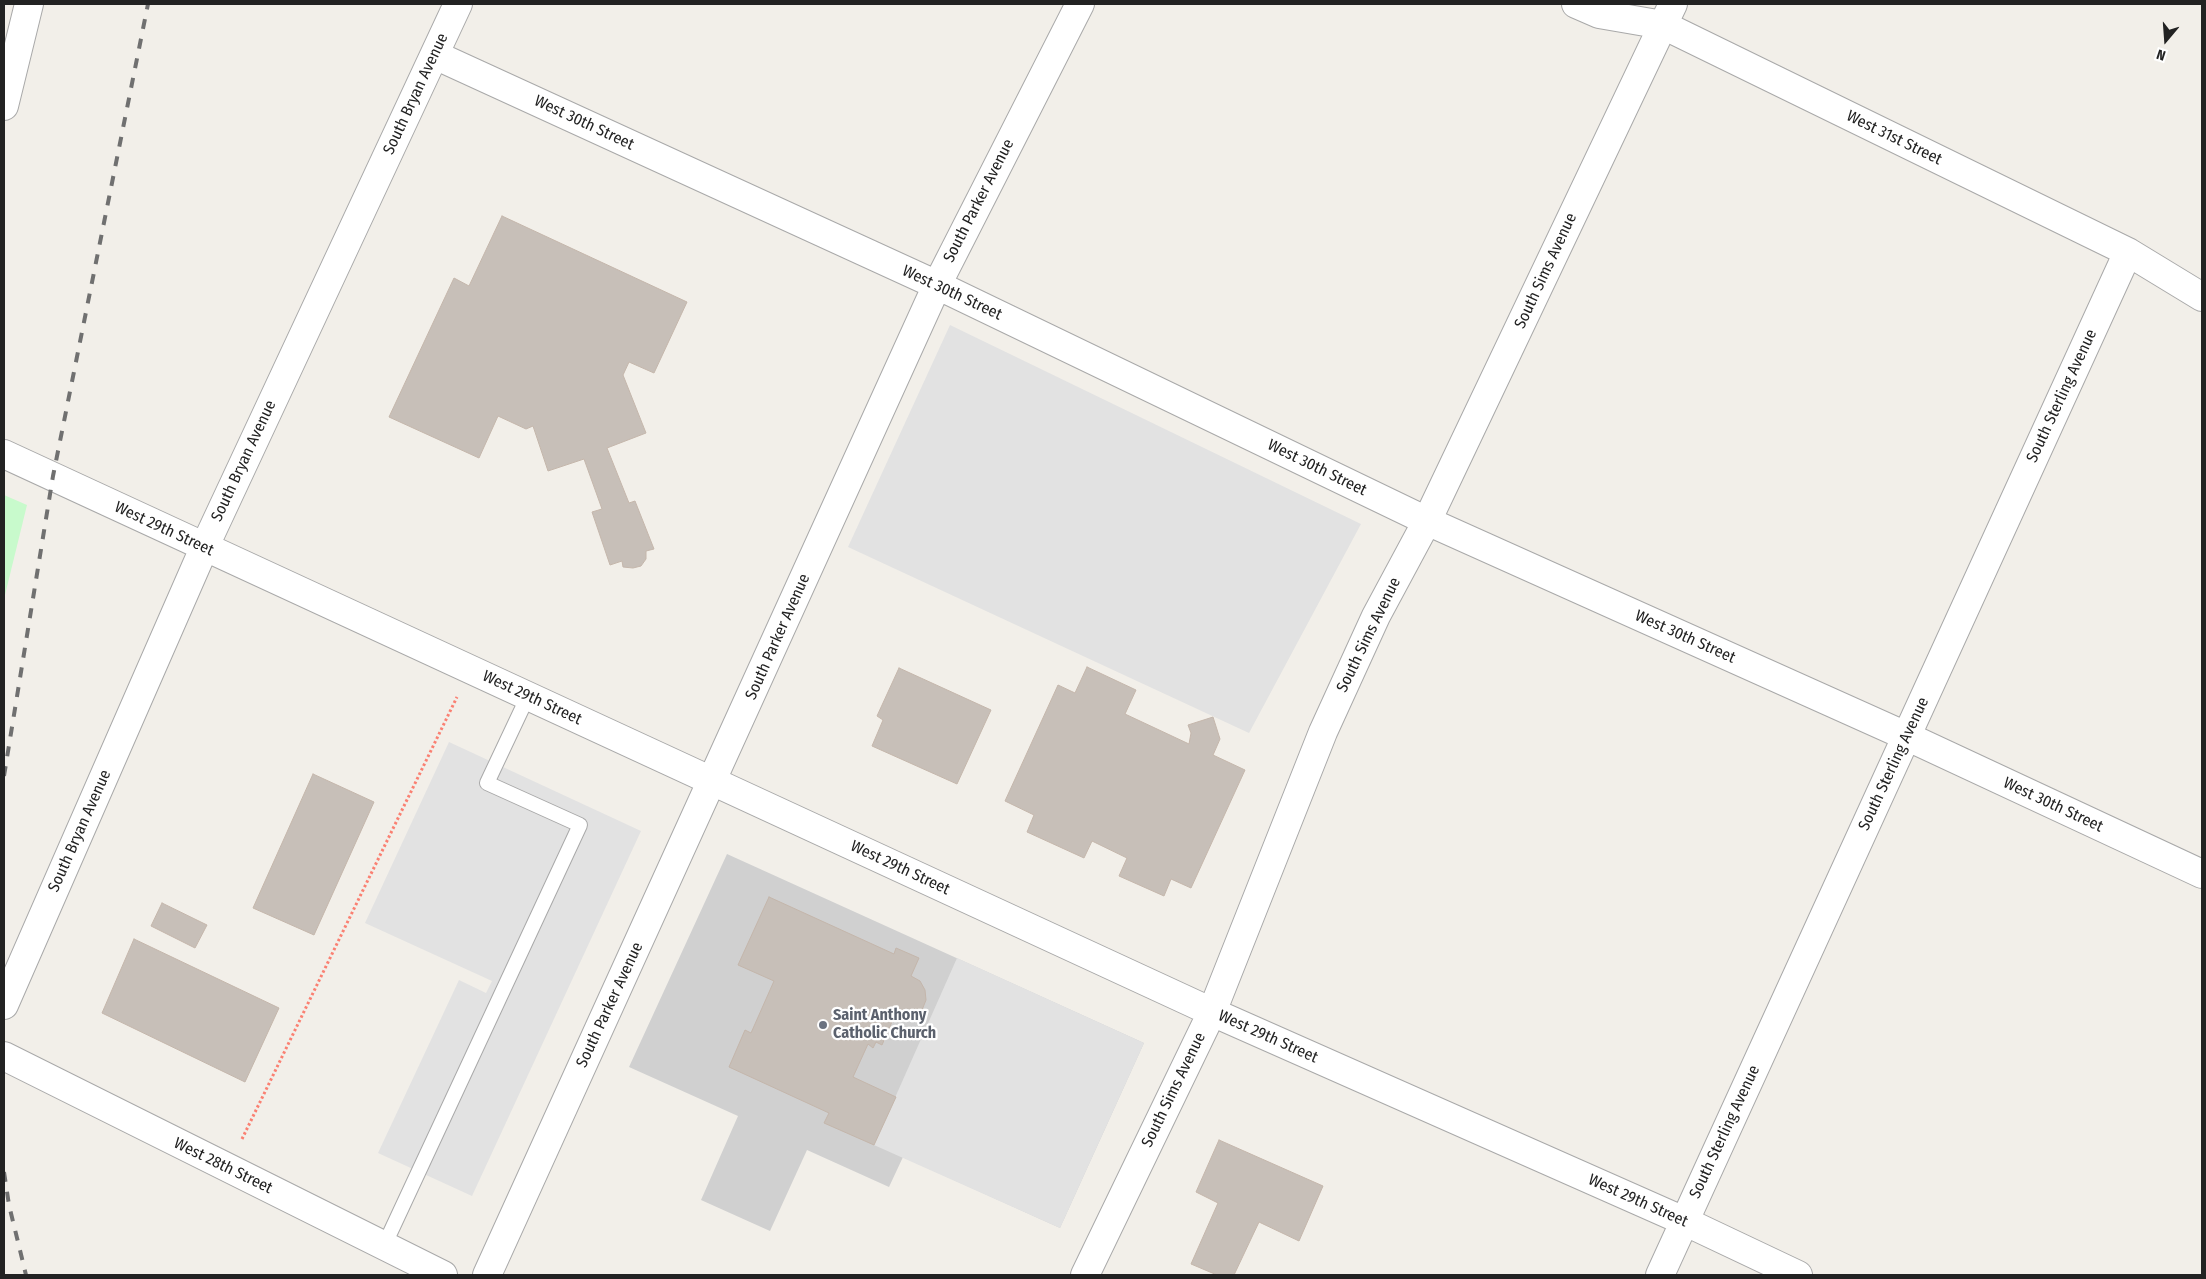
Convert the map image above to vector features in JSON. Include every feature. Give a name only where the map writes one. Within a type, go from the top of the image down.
[{"type":"street","points":[[4,106],[29,4]]},
{"type":"street","name":"South Bryan Avenue","points":[[4,1005],[204,548],[458,4]]},
{"type":"street","name":"South Parker Avenue","points":[[486,1275],[936,285],[1080,4]]},
{"type":"street","name":"West 31st Street","points":[[1576,4],[1599,14],[1668,14],[2128,252],[2202,297]]},
{"type":"street","name":"South Sims Avenue","points":[[1085,1275],[1212,1012],[1323,732],[1376,616],[1427,521],[1668,14]]},
{"type":"street","name":"West 30th Street","points":[[435,54],[936,285],[1427,521],[1906,736],[2202,874]]},
{"type":"street","name":"South Sterling Avenue","points":[[1660,1275],[2128,252]]},
{"type":"street","name":"West 29th Street","points":[[4,454],[1212,1012],[1684,1221],[1798,1275]]},
{"type":"street","name":"West 28th Street","points":[[4,1056],[443,1275]]},
{"type":"lane","points":[[384,1246],[580,825],[488,783],[528,696]]},
{"type":"path","points":[[222,1166],[244,1135],[470,670]]},
{"type":"shaded area","points":[[950,325],[1361,524],[1249,733],[848,547]]},
{"type":"shaded area","points":[[449,742],[641,831],[472,1196],[378,1153],[459,980],[486,993],[492,981],[365,923]]},
{"type":"shaded area","points":[[727,854],[1144,1043],[1060,1228],[903,1157],[889,1187],[807,1150],[770,1231],[701,1200],[738,1116],[629,1067]]},
{"type":"shaded area","points":[[957,958],[1144,1043],[1060,1228],[874,1145]]},
{"type":"green space","points":[[4,495],[27,505],[4,599]]},
{"type":"building","points":[[502,216],[687,302],[654,373],[629,362],[623,375],[646,433],[607,448],[629,503],[635,501],[654,549],[646,551],[646,559],[641,566],[633,568],[623,567],[622,561],[610,565],[592,512],[602,509],[584,459],[548,471],[533,426],[526,429],[498,416],[479,458],[389,417],[454,278],[469,286]]},
{"type":"building","points":[[1087,667],[1136,690],[1125,714],[1189,744],[1191,733],[1188,725],[1213,717],[1220,739],[1213,755],[1245,770],[1191,888],[1171,879],[1164,896],[1119,876],[1127,858],[1092,841],[1084,858],[1027,832],[1034,815],[1005,801],[1058,685],[1075,693]]},
{"type":"building","points":[[899,668],[991,710],[957,784],[872,746],[883,720],[877,716]]},
{"type":"building","points":[[313,774],[374,802],[314,935],[253,908]]},
{"type":"building","name":"Saint Anthony Catholic Church","points":[[769,897],[894,954],[896,948],[919,958],[911,976],[920,981],[925,990],[926,1000],[922,1010],[914,1017],[904,1019],[894,1017],[882,1045],[876,1042],[873,1048],[868,1044],[853,1077],[896,1097],[874,1145],[824,1123],[829,1113],[729,1067],[745,1030],[751,1033],[774,981],[738,965]]},
{"type":"building","points":[[162,903],[207,925],[195,948],[151,926]]},
{"type":"building","points":[[134,939],[279,1008],[245,1082],[102,1013]]},
{"type":"building","points":[[1219,1140],[1323,1186],[1299,1241],[1259,1222],[1234,1275],[1217,1275],[1191,1264],[1218,1203],[1196,1192]]},
{"type":"railway","points":[[4,776],[53,476],[148,4]]},
{"type":"railway","points":[[4,1172],[9,1205],[26,1275]]},
{"type":"place","name":"Saint Anthony Catholic Church","points":[[823,1025]]}]
